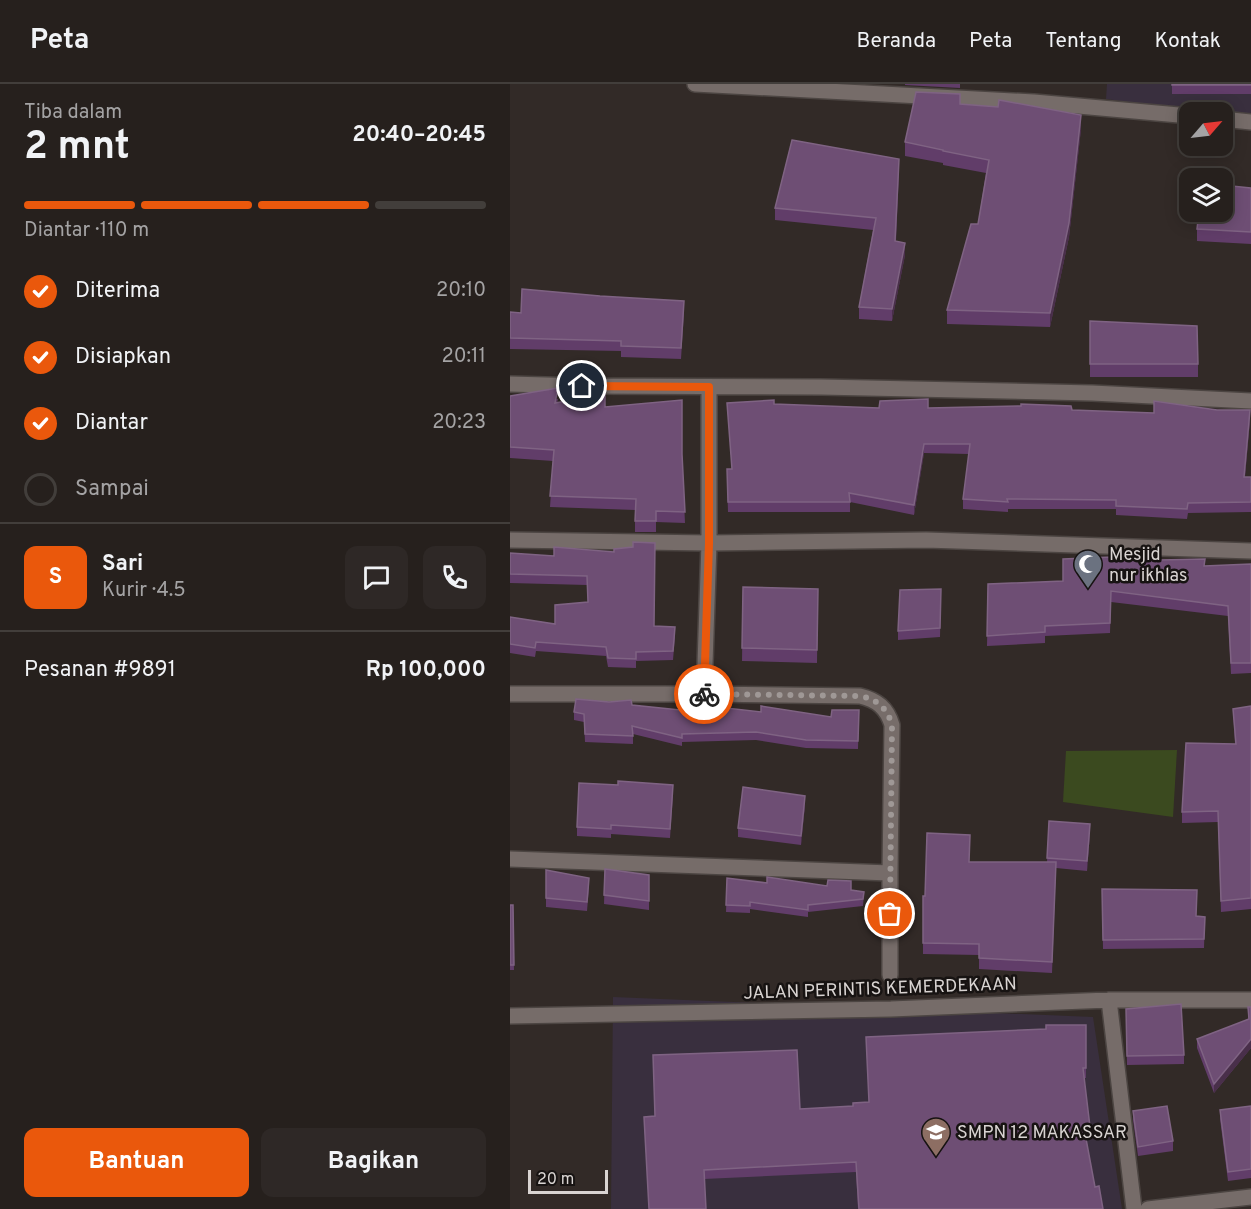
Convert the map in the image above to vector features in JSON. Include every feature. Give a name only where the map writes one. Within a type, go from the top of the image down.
[{"type":"street","points":[[695,84],[1034,102],[1179,115]]},
{"type":"street","points":[[1233,120],[1251,122]]},
{"type":"street","points":[[510,384],[821,387],[1092,393],[1251,401]]},
{"type":"street","points":[[704,694],[709,543],[709,387]]},
{"type":"street","points":[[510,540],[709,543],[926,540],[1251,551]]},
{"type":"street","points":[[510,694],[704,694],[872,698],[889,715],[892,725],[890,975]]},
{"type":"street","points":[[510,859],[890,873]]},
{"type":"street","points":[[1109,1000],[1134,1209]]},
{"type":"street","name":"JALAN PERINTIS KEMERDEKAAN","points":[[510,1016],[891,1009],[1109,1000],[1251,1000]]},
{"type":"street","points":[[1149,1209],[1251,1197]]},
{"type":"shaded area","points":[[1107,84],[1251,84],[1251,119],[1233,115],[1233,102],[1179,102],[1179,109],[1106,99]]},
{"type":"shaded area","points":[[613,997],[1093,1017],[1122,1209],[611,1209]]},
{"type":"green space","points":[[1177,750],[1173,817],[1063,802],[1066,751]]},
{"type":"building","points":[[1251,84],[1251,85],[1172,85]]},
{"type":"building","points":[[916,92],[960,94],[960,104],[998,107],[999,100],[1081,115],[1069,223],[1050,313],[947,310],[971,224],[978,224],[989,160],[905,142]]},
{"type":"building","points":[[792,140],[899,159],[895,241],[905,243],[892,309],[859,307],[876,218],[775,208]]},
{"type":"building","points":[[1233,186],[1251,188],[1251,232],[1197,229],[1198,222],[1233,222]]},
{"type":"building","points":[[522,289],[684,301],[681,348],[621,346],[621,341],[510,338],[510,312],[521,313]]},
{"type":"building","points":[[1090,321],[1197,326],[1198,364],[1090,364]]},
{"type":"building","points":[[558,388],[555,403],[605,394],[605,407],[682,400],[685,512],[656,511],[656,521],[635,521],[636,499],[550,496],[554,450],[510,447],[510,396]]},
{"type":"building","points":[[928,399],[928,408],[1021,406],[1021,404],[1071,406],[1072,410],[1154,413],[1154,401],[1217,410],[1250,410],[1244,477],[1251,477],[1251,502],[1188,503],[1187,509],[1116,506],[1116,500],[1007,499],[1008,502],[963,499],[970,444],[924,444],[914,505],[849,493],[850,502],[728,502],[727,469],[732,469],[727,403],[774,400],[774,404],[879,408],[880,401]]},
{"type":"building","points":[[633,542],[655,543],[654,626],[675,627],[673,651],[636,652],[636,659],[608,658],[606,647],[536,642],[535,648],[510,644],[510,617],[555,624],[555,605],[588,602],[587,576],[510,574],[510,553],[554,556],[554,547],[614,552],[614,549],[633,547]]},
{"type":"building","points":[[1112,557],[1112,561],[1205,559],[1204,566],[1251,564],[1251,663],[1231,663],[1228,606],[1111,591],[1110,623],[1045,626],[1045,632],[987,636],[988,584],[1063,581],[1063,559]]},
{"type":"building","points":[[743,587],[818,589],[817,650],[742,648]]},
{"type":"building","points":[[941,589],[940,628],[898,631],[900,590]]},
{"type":"building","points":[[576,699],[609,702],[631,700],[632,705],[709,713],[709,706],[761,712],[761,706],[831,717],[832,710],[859,710],[858,741],[806,740],[756,732],[682,734],[682,738],[632,726],[633,736],[585,734],[584,714],[574,712]]},
{"type":"building","points":[[1251,706],[1251,898],[1221,901],[1218,811],[1182,812],[1186,743],[1236,744],[1233,709]]},
{"type":"building","points":[[618,781],[673,785],[670,829],[611,825],[611,829],[577,827],[579,783],[618,785]]},
{"type":"building","points":[[743,787],[805,796],[801,836],[738,828]]},
{"type":"building","points":[[1049,821],[1090,824],[1087,861],[1047,858]]},
{"type":"building","points":[[927,833],[970,835],[969,862],[1056,862],[1052,962],[979,958],[979,944],[923,943]]},
{"type":"building","points":[[605,869],[649,875],[649,901],[604,895]]},
{"type":"building","points":[[546,870],[589,878],[587,902],[546,898]]},
{"type":"building","points":[[767,877],[827,886],[828,880],[851,881],[851,890],[864,892],[863,899],[808,905],[808,910],[750,902],[750,906],[726,905],[727,878],[767,883]]},
{"type":"building","points":[[1102,889],[1197,890],[1196,916],[1205,917],[1204,939],[1103,940]]},
{"type":"building","points":[[510,905],[513,905],[514,965],[510,965]]},
{"type":"building","points":[[1181,1004],[1184,1055],[1127,1056],[1126,1009]]},
{"type":"building","points":[[1248,1007],[1251,1007],[1251,1039],[1214,1084],[1197,1039],[1249,1019]]},
{"type":"building","points":[[1046,1025],[1086,1025],[1086,1068],[1083,1068],[1090,1127],[1084,1128],[1095,1187],[1099,1186],[1103,1209],[859,1209],[856,1162],[704,1170],[706,1209],[649,1209],[644,1117],[655,1116],[653,1055],[797,1050],[800,1109],[853,1106],[853,1103],[869,1102],[866,1037],[1046,1029]]},
{"type":"building","points":[[1167,1106],[1173,1141],[1138,1147],[1133,1111]]},
{"type":"building","points":[[1251,1106],[1251,1169],[1228,1172],[1220,1110]]},
{"type":"way so far","points":[[704,694],[860,696],[872,698],[882,706],[889,715],[892,725],[890,914]]},
{"type":"place","name":"Mesjid nur ikhlas","points":[[1088,590]]},
{"type":"place","name":"SMPN 12 MAKASSAR","points":[[936,1158]]},
{"type":"route","points":[[582,386],[709,387],[709,543],[704,694]]}]
